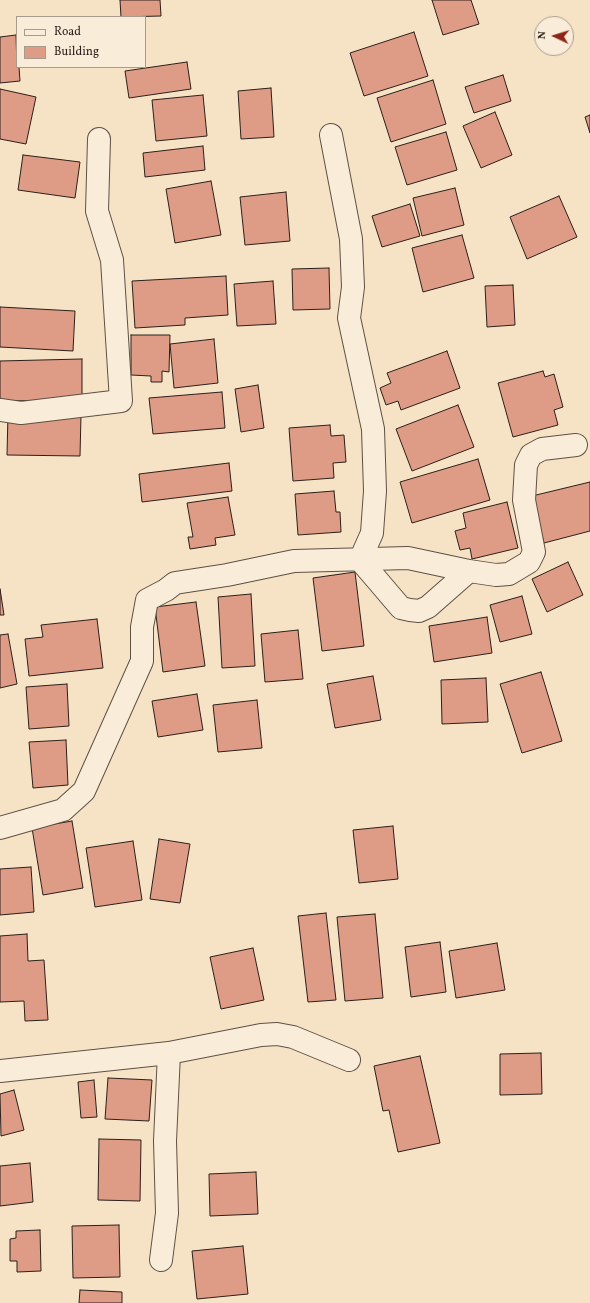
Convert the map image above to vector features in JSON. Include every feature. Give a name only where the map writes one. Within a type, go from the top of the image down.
[{"type":"street","points":[[331,135],[351,239],[353,287],[350,318],[373,430],[375,492],[372,533],[360,560]]},
{"type":"street","points":[[0,410],[21,413],[121,401],[112,260],[97,211],[99,139]]},
{"type":"street","points":[[0,828],[63,810],[84,791],[142,661],[142,627],[147,600],[166,590],[174,583],[226,575],[294,561],[408,558],[469,571],[496,575],[509,574],[529,562],[534,552],[524,500],[526,465],[531,455],[542,449],[576,445]]},
{"type":"street","points":[[360,560],[401,608],[419,611],[428,607],[469,571]]},
{"type":"street","points":[[0,1071],[169,1053],[261,1035],[278,1034],[293,1037],[349,1060]]},
{"type":"street","points":[[161,1260],[167,1213],[166,1141],[169,1053]]},
{"type":"building","points":[[120,0],[160,0],[161,16],[121,16]]},
{"type":"building","points":[[432,0],[471,0],[479,24],[443,35]]},
{"type":"building","points":[[414,32],[428,76],[364,96],[350,53]]},
{"type":"building","points":[[16,35],[16,68],[19,68],[20,81],[0,83],[0,37]]},
{"type":"building","points":[[187,62],[191,89],[129,98],[125,71]]},
{"type":"building","points":[[503,75],[511,101],[474,113],[465,87]]},
{"type":"building","points":[[433,80],[446,124],[391,142],[377,98]]},
{"type":"building","points":[[271,88],[274,137],[241,139],[238,91]]},
{"type":"building","points":[[0,89],[36,97],[26,144],[0,139]]},
{"type":"building","points":[[203,95],[207,136],[156,141],[152,100]]},
{"type":"building","points":[[495,112],[512,155],[481,168],[463,126]]},
{"type":"building","points":[[590,115],[590,133],[585,117]]},
{"type":"building","points":[[446,132],[457,170],[407,185],[395,147]]},
{"type":"building","points":[[203,146],[205,170],[145,177],[143,153]]},
{"type":"building","points":[[23,155],[80,162],[75,198],[18,190]]},
{"type":"building","points":[[211,181],[221,235],[175,243],[166,189]]},
{"type":"building","points":[[455,188],[464,225],[422,236],[413,198]]},
{"type":"building","points":[[286,192],[290,241],[245,245],[240,197]]},
{"type":"building","points":[[559,196],[577,237],[527,259],[510,217]]},
{"type":"building","points":[[410,204],[420,236],[382,247],[372,216]]},
{"type":"building","points":[[462,235],[474,278],[423,292],[412,248]]},
{"type":"building","points":[[329,268],[330,309],[293,310],[292,269]]},
{"type":"building","points":[[226,276],[228,315],[185,318],[185,325],[135,328],[132,281]]},
{"type":"building","points":[[273,281],[276,324],[237,326],[234,284]]},
{"type":"building","points":[[513,285],[515,325],[487,327],[485,286]]},
{"type":"building","points":[[0,307],[75,311],[73,351],[0,347]]},
{"type":"building","points":[[131,335],[170,335],[169,372],[162,371],[162,382],[151,382],[151,376],[131,375]]},
{"type":"building","points":[[214,339],[218,383],[174,388],[170,344]]},
{"type":"building","points":[[447,351],[460,388],[401,410],[398,401],[386,405],[380,388],[391,383],[387,373]]},
{"type":"building","points":[[82,359],[82,400],[0,401],[0,361]]},
{"type":"building","points":[[543,371],[545,377],[554,374],[563,407],[554,410],[558,425],[513,437],[498,383]]},
{"type":"building","points":[[258,385],[264,428],[241,432],[235,389]]},
{"type":"building","points":[[222,392],[225,428],[153,434],[149,398]]},
{"type":"building","points":[[458,405],[474,447],[412,471],[396,429]]},
{"type":"building","points":[[8,414],[81,415],[80,456],[7,455]]},
{"type":"building","points":[[330,425],[331,436],[344,435],[346,462],[333,463],[334,478],[293,481],[289,428]]},
{"type":"building","points":[[478,459],[490,500],[412,523],[400,482]]},
{"type":"building","points":[[229,463],[232,491],[142,502],[139,474]]},
{"type":"building","points":[[590,482],[590,531],[544,543],[532,496]]},
{"type":"building","points":[[334,491],[336,512],[340,512],[341,532],[298,535],[295,494]]},
{"type":"building","points":[[228,497],[235,535],[215,538],[216,545],[190,549],[188,537],[193,537],[187,503]]},
{"type":"building","points":[[507,502],[518,548],[472,559],[470,548],[460,550],[455,531],[466,528],[463,513]]},
{"type":"building","points":[[568,562],[583,595],[547,612],[532,579]]},
{"type":"building","points":[[355,572],[364,646],[322,651],[313,578]]},
{"type":"building","points":[[0,589],[4,615],[0,615]]},
{"type":"building","points":[[251,594],[255,666],[222,668],[218,597]]},
{"type":"building","points":[[522,596],[532,634],[500,642],[490,605]]},
{"type":"building","points":[[196,602],[205,666],[163,672],[155,607]]},
{"type":"building","points":[[487,617],[492,653],[434,662],[429,626]]},
{"type":"building","points":[[97,619],[103,668],[29,676],[25,639],[43,637],[41,625]]},
{"type":"building","points":[[298,630],[303,679],[265,682],[261,634]]},
{"type":"building","points":[[8,634],[17,684],[0,688],[0,635]]},
{"type":"building","points":[[541,672],[562,741],[522,753],[500,684]]},
{"type":"building","points":[[373,676],[381,720],[335,728],[327,684]]},
{"type":"building","points":[[486,678],[488,722],[442,724],[441,680]]},
{"type":"building","points":[[67,684],[69,726],[29,729],[26,687]]},
{"type":"building","points":[[197,694],[203,730],[158,737],[152,701]]},
{"type":"building","points":[[257,700],[262,748],[218,752],[213,705]]},
{"type":"building","points":[[66,740],[68,785],[33,788],[29,742]]},
{"type":"building","points":[[72,821],[83,888],[43,895],[32,828]]},
{"type":"building","points":[[393,826],[398,879],[359,883],[353,830]]},
{"type":"building","points":[[159,839],[190,844],[180,903],[150,899]]},
{"type":"building","points":[[133,841],[142,900],[95,907],[86,848]]},
{"type":"building","points":[[31,867],[34,912],[0,915],[0,869]]},
{"type":"building","points":[[326,913],[336,1000],[308,1002],[298,916]]},
{"type":"building","points":[[375,914],[383,998],[345,1001],[337,917]]},
{"type":"building","points":[[27,934],[28,961],[44,960],[48,1020],[25,1021],[24,1001],[0,1002],[0,936]]},
{"type":"building","points":[[440,942],[446,992],[411,997],[405,947]]},
{"type":"building","points":[[497,943],[505,990],[456,998],[449,951]]},
{"type":"building","points":[[253,948],[264,1000],[221,1009],[210,957]]},
{"type":"building","points":[[541,1053],[542,1094],[500,1095],[500,1054]]},
{"type":"building","points":[[420,1056],[440,1143],[398,1152],[389,1110],[383,1111],[374,1066]]},
{"type":"building","points":[[108,1078],[152,1080],[149,1121],[105,1119]]},
{"type":"building","points":[[94,1080],[97,1117],[81,1118],[78,1082]]},
{"type":"building","points":[[14,1090],[24,1130],[1,1136],[0,1094]]},
{"type":"building","points":[[99,1139],[141,1140],[140,1201],[98,1200]]},
{"type":"building","points":[[30,1163],[33,1202],[0,1206],[0,1166]]},
{"type":"building","points":[[256,1172],[258,1214],[210,1216],[209,1174]]},
{"type":"building","points":[[119,1225],[120,1277],[73,1278],[72,1226]]},
{"type":"building","points":[[40,1230],[41,1271],[17,1272],[17,1261],[10,1261],[10,1239],[16,1238],[16,1231]]},
{"type":"building","points":[[243,1246],[248,1294],[197,1299],[192,1251]]},
{"type":"building","points":[[80,1290],[122,1292],[122,1303],[79,1303]]}]
